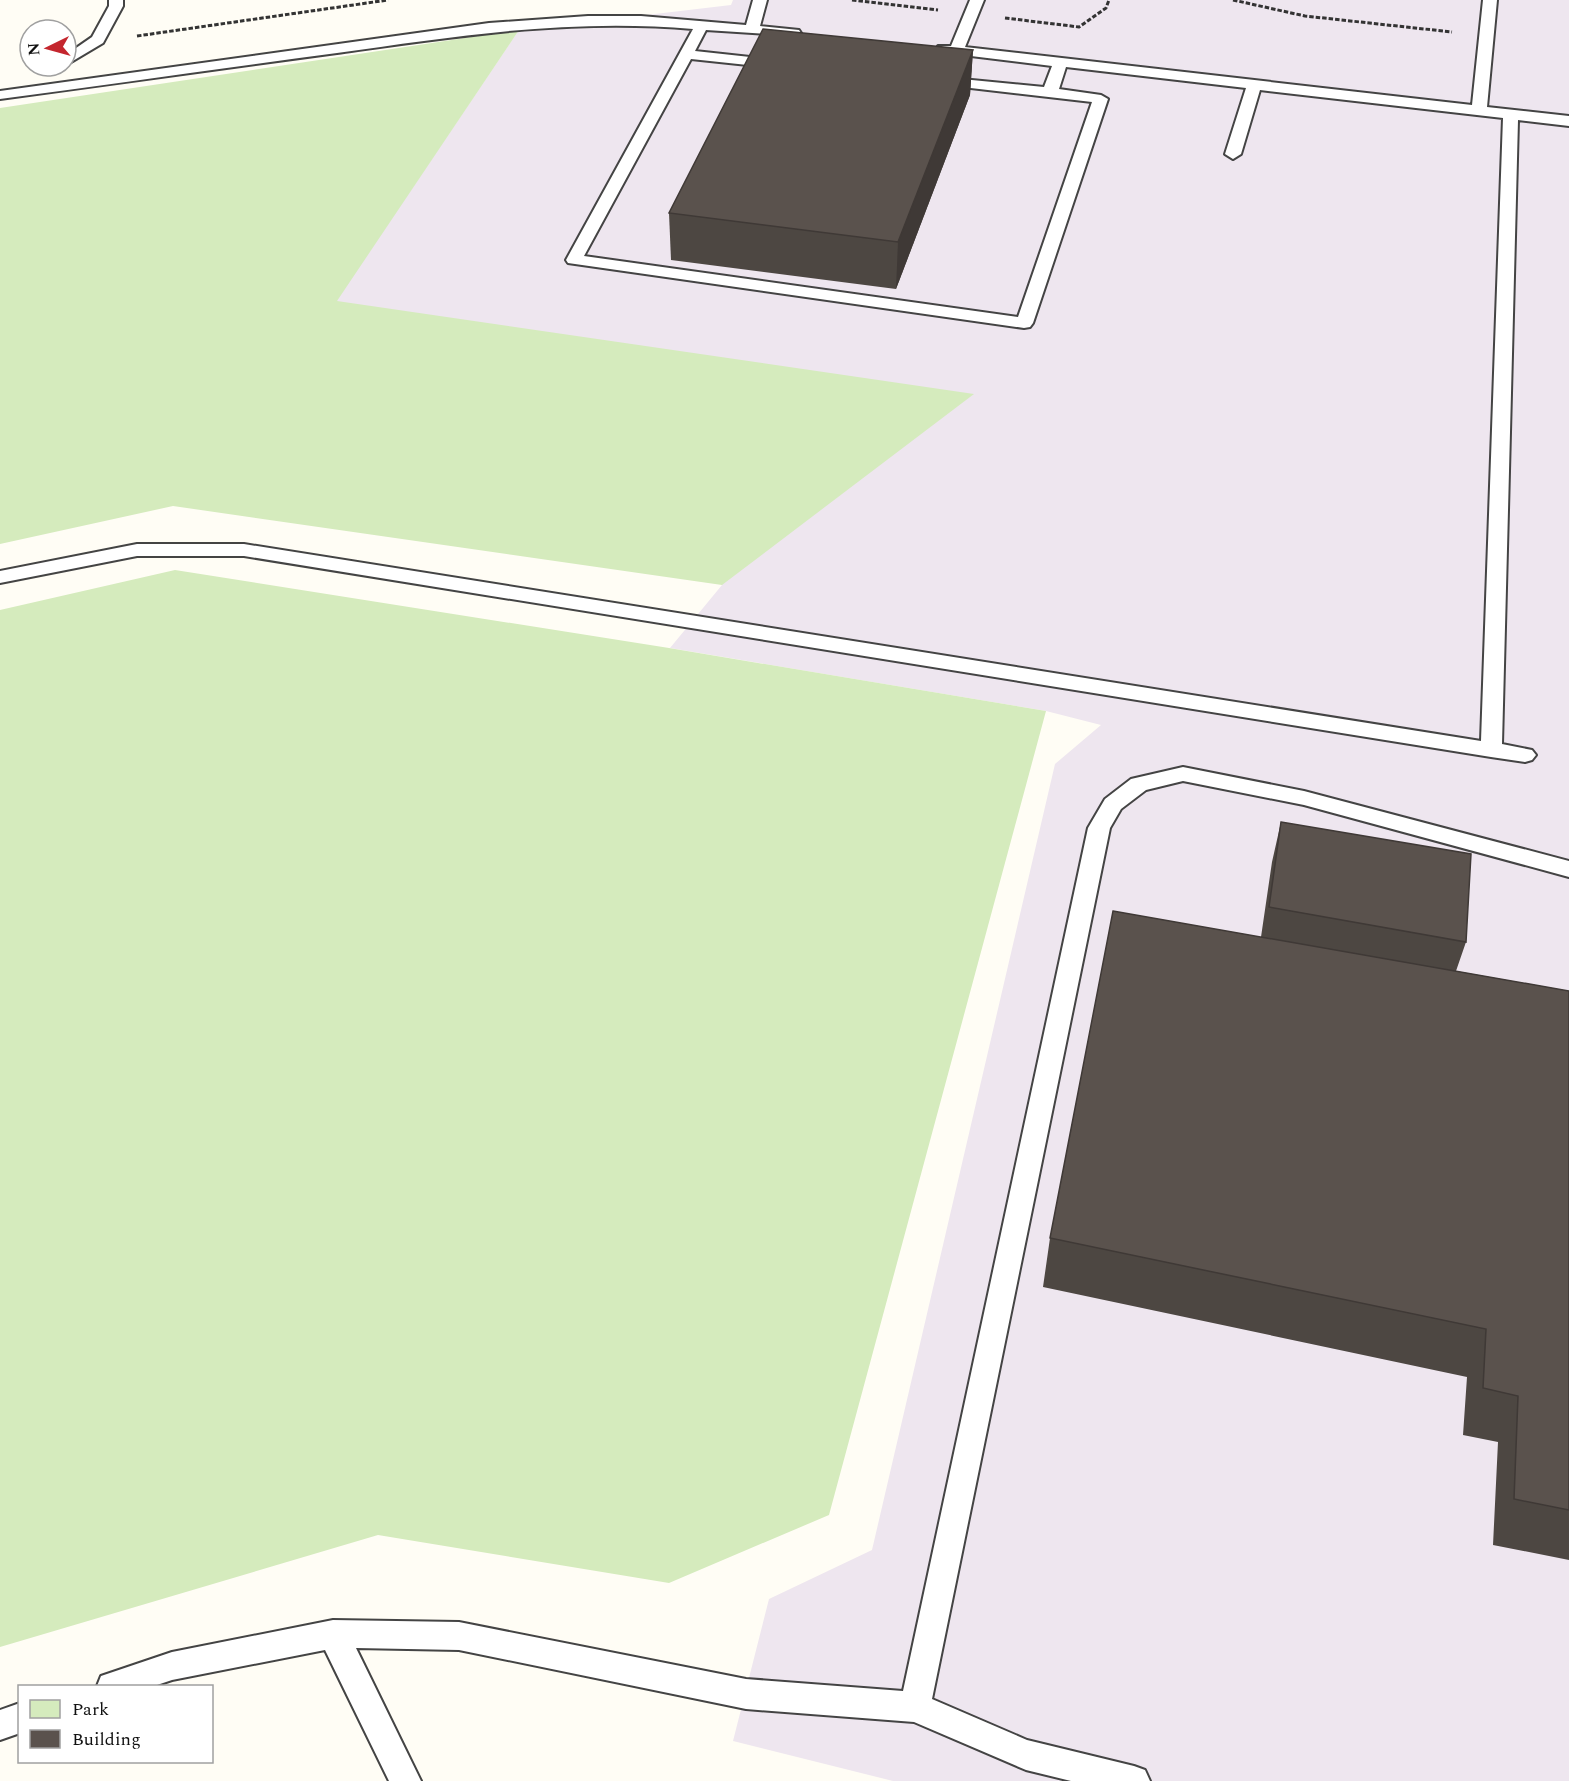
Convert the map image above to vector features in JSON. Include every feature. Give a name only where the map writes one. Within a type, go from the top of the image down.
[{"type":"lane","points":[[78,53],[95,42],[116,6],[116,0]]},
{"type":"lane","points":[[752,29],[760,0]]},
{"type":"lane","points":[[956,51],[977,0]]},
{"type":"lane","points":[[1479,111],[1490,0]]},
{"type":"lane","points":[[0,94],[499,26],[588,20],[641,20],[808,35]]},
{"type":"lane","points":[[702,25],[574,260],[1024,323],[1101,99],[922,79]]},
{"type":"lane","points":[[933,48],[1254,87],[1569,121]]},
{"type":"lane","points":[[687,54],[793,65]]},
{"type":"lane","points":[[1050,92],[1060,63]]},
{"type":"lane","points":[[18,92],[39,78]]},
{"type":"lane","points":[[1233,154],[1254,87]]},
{"type":"lane","points":[[1491,750],[1511,114]]},
{"type":"lane","points":[[0,577],[137,550],[244,550],[1525,755]]},
{"type":"lane","points":[[915,1707],[1099,828],[1113,804],[1139,784],[1183,774],[1304,798],[1569,869]]},
{"type":"lane","points":[[333,1634],[405,1781]]},
{"type":"lane","points":[[115,1685],[172,1666],[333,1634],[459,1636],[746,1694],[915,1707],[1026,1755],[1134,1781]]},
{"type":"lane","points":[[0,1725],[18,1719]]},
{"type":"path","points":[[95,42],[388,0]]},
{"type":"path","points":[[1233,0],[1305,16],[1486,36]]},
{"type":"shaded area","points":[[733,0],[1569,0],[1569,1781],[893,1781],[733,1741],[769,1599],[872,1550],[1055,764],[1101,725],[1046,711],[670,648],[722,585],[336,301],[519,30],[731,5]]},
{"type":"green space","points":[[519,30],[337,301],[974,394],[722,585],[173,506],[0,544],[0,108]]},
{"type":"green space","points":[[175,570],[669,648],[1046,711],[829,1515],[669,1583],[378,1535],[0,1647],[0,610]]},
{"type":"building","points":[[763,29],[973,50],[898,242],[669,213]]},
{"type":"building","points":[[1281,822],[1471,854],[1466,942],[1269,907]]},
{"type":"building","points":[[1113,911],[1569,991],[1569,1510],[1514,1499],[1518,1396],[1483,1388],[1486,1329],[1050,1238]]}]
